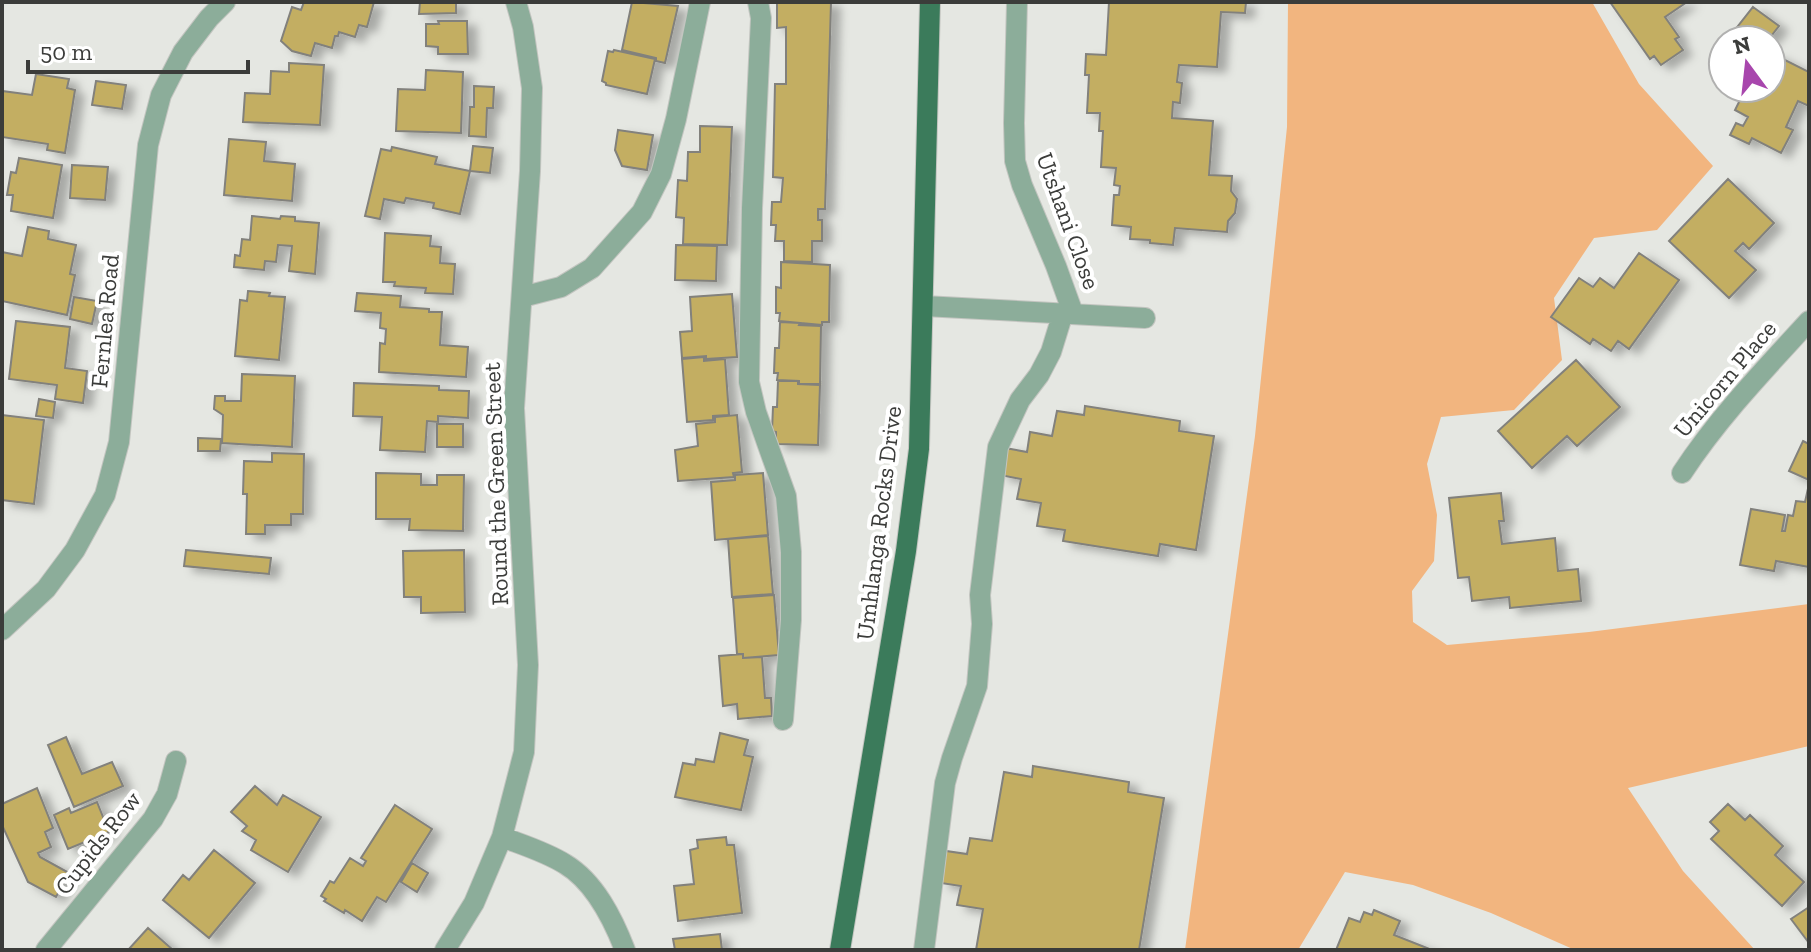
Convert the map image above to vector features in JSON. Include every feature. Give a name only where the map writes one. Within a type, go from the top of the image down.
[{"type":"main road","name":"Umhlanga Rocks Drive","points":[[840,950],[906,551],[919,449],[930,2]]},
{"type":"street","name":"Fernlea Road","points":[[2,630],[46,589],[75,550],[105,495],[119,442],[148,145],[161,95],[183,52],[225,2]]},
{"type":"street","name":"Round the Green Street","points":[[445,950],[474,903],[502,837],[524,752],[528,665],[514,408],[530,171],[532,88],[516,2]]},
{"type":"street","points":[[522,297],[561,287],[592,268],[642,212],[661,174],[676,119],[700,2]]},
{"type":"street","points":[[758,2],[761,18],[752,208],[749,382],[756,412],[786,496],[791,552],[791,620],[783,720]]},
{"type":"street","name":"Utshani Close","points":[[1017,2],[1015,161],[1056,266],[1068,313]]},
{"type":"street","name":"Utshani Close","points":[[924,306],[1145,318]]},
{"type":"street","points":[[924,950],[945,783],[977,686],[982,636],[980,595],[998,447],[1020,400],[1039,375],[1068,313]]},
{"type":"street","name":"Unicorn Place","points":[[1682,473],[1699,447],[1809,321]]},
{"type":"street","name":"Cupids Row","points":[[46,950],[153,819],[167,794],[176,761]]},
{"type":"street","points":[[502,837],[567,865],[594,891],[615,924],[625,950]]},
{"type":"shaded area","points":[[1288,2],[1592,2],[1639,84],[1713,166],[1657,230],[1594,238],[1554,298],[1562,360],[1514,410],[1441,417],[1427,464],[1437,515],[1434,561],[1412,591],[1413,622],[1447,645],[1589,632],[1809,604],[1809,746],[1628,788],[1683,871],[1755,950],[1575,950],[1491,913],[1413,885],[1345,872],[1298,950],[1185,950],[1255,436],[1287,127]]},
{"type":"building","points":[[304,2],[374,2],[367,27],[359,25],[355,37],[339,32],[332,48],[315,43],[311,56],[292,51],[281,41],[292,7],[301,10]]},
{"type":"building","points":[[420,2],[456,2],[456,13],[419,14]]},
{"type":"building","points":[[632,2],[678,6],[665,63],[622,50]]},
{"type":"building","points":[[777,2],[831,2],[825,209],[818,209],[818,220],[822,220],[822,241],[812,241],[812,262],[784,261],[784,241],[775,241],[776,225],[771,225],[772,202],[781,202],[783,178],[773,177],[775,84],[786,84],[786,27],[777,28]]},
{"type":"building","points":[[1109,2],[1246,2],[1245,13],[1221,12],[1217,67],[1179,65],[1177,82],[1182,83],[1180,103],[1173,102],[1172,118],[1213,121],[1209,175],[1232,176],[1231,191],[1237,199],[1227,232],[1175,228],[1173,245],[1130,239],[1131,227],[1112,225],[1114,195],[1119,195],[1120,186],[1114,185],[1116,168],[1101,167],[1103,131],[1099,131],[1100,113],[1087,113],[1089,75],[1085,75],[1086,54],[1106,55]]},
{"type":"building","points":[[1610,2],[1687,2],[1665,17],[1679,37],[1675,39],[1683,50],[1661,65],[1654,56],[1650,59]]},
{"type":"building","points":[[1753,7],[1776,24],[1740,24]]},
{"type":"building","points":[[438,21],[467,21],[468,54],[438,54],[438,47],[426,46],[426,24],[439,24]]},
{"type":"building","points":[[608,51],[655,59],[647,94],[606,85],[602,81]]},
{"type":"building","points":[[1787,61],[1809,72],[1809,106],[1798,101],[1786,127],[1793,130],[1781,153],[1752,138],[1749,144],[1730,135],[1736,123],[1743,126],[1748,117],[1735,110],[1738,104],[1787,104]]},
{"type":"building","points":[[289,63],[324,65],[320,125],[243,122],[245,93],[270,94],[271,71],[289,72]]},
{"type":"building","points":[[426,70],[463,72],[461,133],[396,131],[398,89],[425,90]]},
{"type":"building","points":[[36,74],[69,79],[67,88],[75,90],[65,153],[47,150],[48,144],[2,137],[2,91],[32,95]]},
{"type":"building","points":[[96,81],[126,85],[122,109],[92,105]]},
{"type":"building","points":[[474,86],[494,87],[493,108],[487,108],[486,137],[469,136]]},
{"type":"building","points":[[700,126],[732,127],[727,245],[683,244],[684,218],[676,217],[678,180],[687,181],[688,152],[700,152]]},
{"type":"building","points":[[618,130],[653,135],[647,170],[622,166],[615,150]]},
{"type":"building","points":[[229,139],[266,142],[264,161],[295,164],[292,201],[224,195]]},
{"type":"building","points":[[473,146],[493,148],[490,173],[470,171]]},
{"type":"building","points":[[392,147],[437,157],[435,164],[470,171],[460,214],[433,208],[434,203],[406,198],[404,203],[384,199],[380,219],[365,216],[381,149],[391,151]]},
{"type":"building","points":[[19,158],[62,165],[53,218],[11,211],[13,195],[7,195],[11,172],[16,173]]},
{"type":"building","points":[[72,165],[108,167],[105,200],[70,198]]},
{"type":"building","points":[[1728,179],[1774,223],[1749,249],[1743,243],[1735,251],[1756,270],[1729,298],[1669,241]]},
{"type":"building","points":[[252,216],[295,217],[295,221],[319,223],[315,274],[289,271],[292,246],[278,245],[276,262],[265,261],[264,270],[234,267],[235,255],[240,256],[242,239],[250,240]]},
{"type":"building","points":[[28,227],[49,231],[48,239],[76,245],[70,274],[75,275],[67,315],[2,301],[2,252],[22,256]]},
{"type":"building","points":[[385,233],[431,236],[430,246],[441,247],[440,263],[455,264],[453,294],[425,293],[426,288],[394,286],[395,282],[383,282]]},
{"type":"building","points":[[676,245],[717,246],[716,281],[675,280]]},
{"type":"building","points":[[1639,253],[1679,280],[1629,349],[1618,341],[1611,351],[1593,339],[1590,344],[1551,317],[1579,278],[1593,287],[1600,278],[1614,288]]},
{"type":"building","points":[[781,262],[830,265],[829,322],[822,322],[822,325],[779,321],[776,287],[781,288]]},
{"type":"building","points":[[248,291],[285,297],[279,360],[235,356],[240,300],[247,301]]},
{"type":"building","points":[[357,293],[401,296],[400,307],[442,312],[440,345],[468,347],[466,377],[379,372],[380,343],[385,344],[386,329],[380,328],[381,313],[355,311]]},
{"type":"building","points":[[732,294],[737,357],[682,358],[680,332],[692,331],[690,297]]},
{"type":"building","points":[[74,297],[97,301],[92,324],[70,319]]},
{"type":"building","points":[[16,321],[70,327],[65,368],[87,371],[83,403],[55,399],[57,385],[9,379]]},
{"type":"building","points":[[780,322],[821,326],[820,384],[777,380],[778,373],[774,373],[775,348],[779,348]]},
{"type":"building","points":[[704,357],[704,361],[725,359],[729,415],[687,422],[682,359]]},
{"type":"building","points":[[1576,360],[1620,407],[1577,446],[1567,436],[1532,468],[1498,431]]},
{"type":"building","points":[[242,374],[295,376],[292,447],[222,443],[223,415],[214,409],[215,396],[225,396],[225,401],[241,401]]},
{"type":"building","points":[[778,381],[820,385],[818,445],[776,444],[776,432],[772,431]]},
{"type":"building","points":[[354,383],[439,386],[439,390],[469,391],[468,418],[438,416],[438,422],[427,421],[425,452],[380,450],[382,417],[353,416]]},
{"type":"building","points":[[39,399],[55,402],[53,418],[36,416]]},
{"type":"building","points":[[1085,406],[1180,421],[1179,431],[1214,436],[1196,550],[1160,544],[1158,556],[1063,541],[1065,530],[1037,526],[1041,503],[1017,499],[1021,479],[1000,475],[1005,448],[1027,452],[1030,432],[1052,436],[1057,411],[1084,415]]},
{"type":"building","points":[[2,415],[44,420],[34,504],[2,500]]},
{"type":"building","points":[[737,415],[742,472],[733,473],[734,477],[678,481],[675,450],[698,446],[696,424],[715,422],[715,417]]},
{"type":"building","points":[[437,424],[463,424],[463,447],[437,447]]},
{"type":"building","points":[[198,438],[221,439],[220,451],[198,451]]},
{"type":"building","points":[[1803,441],[1809,444],[1809,480],[1789,471]]},
{"type":"building","points":[[272,453],[304,454],[303,514],[291,514],[291,525],[265,525],[265,534],[246,534],[244,461],[272,462]]},
{"type":"building","points":[[376,473],[421,474],[421,485],[437,485],[437,475],[464,475],[463,531],[409,530],[410,519],[376,519]]},
{"type":"building","points":[[763,473],[768,535],[715,540],[711,482],[735,480],[735,475]]},
{"type":"building","points":[[1809,484],[1809,567],[1776,561],[1774,571],[1740,565],[1751,509],[1785,515],[1782,531],[1785,531],[1788,515],[1793,516],[1796,501],[1805,502]]},
{"type":"building","points":[[1501,493],[1504,521],[1499,521],[1502,544],[1555,538],[1558,571],[1578,569],[1581,601],[1510,608],[1509,597],[1472,601],[1469,577],[1458,578],[1449,498]]},
{"type":"building","points":[[768,536],[773,594],[732,597],[728,539]]},
{"type":"building","points":[[186,550],[271,558],[269,574],[184,566]]},
{"type":"building","points":[[464,550],[465,612],[421,613],[421,597],[404,597],[403,551]]},
{"type":"building","points":[[774,595],[779,655],[743,658],[743,654],[737,654],[733,598]]},
{"type":"building","points":[[743,654],[743,658],[762,657],[765,698],[771,698],[772,716],[738,719],[737,704],[723,706],[719,656]]},
{"type":"building","points":[[720,733],[748,740],[744,755],[753,757],[741,810],[675,797],[683,763],[695,765],[696,759],[714,762]]},
{"type":"building","points":[[66,737],[82,774],[112,762],[123,786],[74,807],[48,745]]},
{"type":"building","points":[[1033,766],[1129,782],[1128,792],[1164,798],[1139,950],[976,950],[983,909],[957,905],[961,886],[941,883],[946,851],[967,854],[970,838],[992,841],[1004,772],[1032,777]]},
{"type":"building","points":[[255,786],[277,805],[283,795],[321,817],[288,872],[251,850],[256,840],[242,831],[247,826],[231,812]]},
{"type":"building","points":[[37,788],[53,828],[45,832],[51,847],[38,853],[69,873],[56,897],[28,882],[2,825],[2,804]]},
{"type":"building","points":[[97,802],[109,832],[68,849],[54,815],[69,808],[71,813]]},
{"type":"building","points":[[1728,804],[1745,820],[1750,815],[1783,846],[1775,855],[1804,882],[1782,906],[1711,839],[1719,831],[1710,822]]},
{"type":"building","points":[[395,805],[432,829],[386,902],[377,897],[362,921],[324,901],[326,899],[321,896],[330,881],[334,883],[350,858],[363,866],[366,861],[361,858]]},
{"type":"building","points":[[726,837],[727,845],[734,845],[742,913],[678,921],[674,886],[694,884],[690,850],[698,848],[697,840]]},
{"type":"building","points":[[214,850],[255,883],[209,938],[163,900],[183,875],[189,880]]},
{"type":"building","points":[[412,863],[428,873],[417,892],[401,882]]},
{"type":"building","points":[[1809,907],[1809,943],[1791,919]]},
{"type":"building","points":[[1374,910],[1400,921],[1394,935],[1432,950],[1336,950],[1349,918],[1360,922],[1364,912],[1372,915]]},
{"type":"building","points":[[148,928],[173,950],[128,950]]},
{"type":"building","points":[[720,934],[722,950],[675,950],[673,939]]}]
